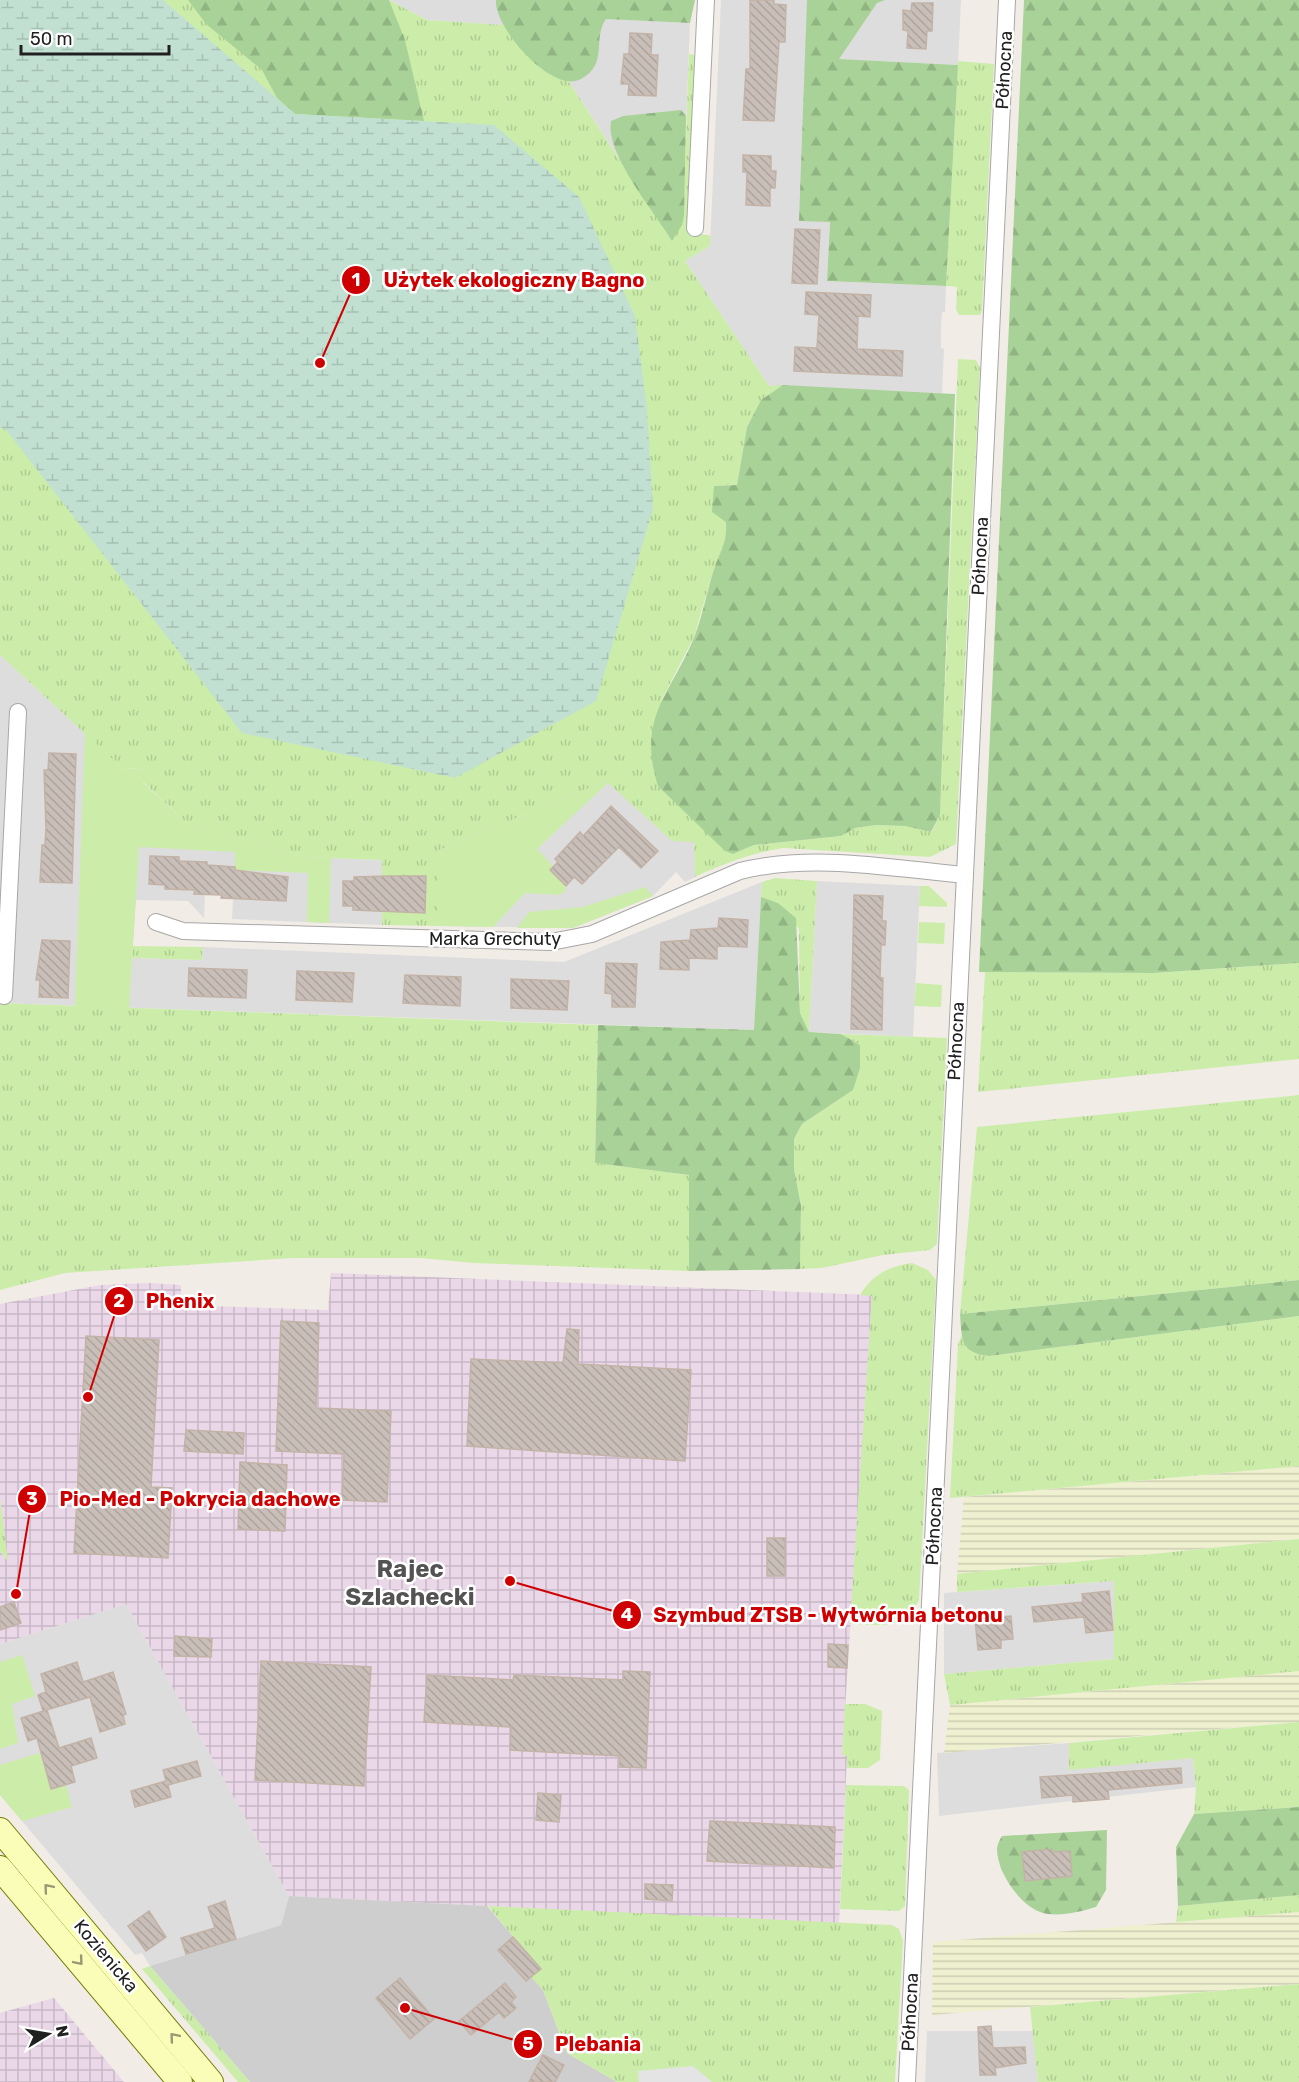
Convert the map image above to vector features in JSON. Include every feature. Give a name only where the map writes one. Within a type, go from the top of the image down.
[{"type":"main road","name":"Kozienicka","points":[[0,1830],[211,2082]]},
{"type":"main road","name":"Kozienicka","points":[[0,1868],[180,2082]]},
{"type":"street","points":[[695,228],[706,0]]},
{"type":"street","name":"Północna","points":[[907,2082],[1007,0]]},
{"type":"street","points":[[4,996],[18,712]]},
{"type":"street","name":"Marka Grechuty","points":[[156,922],[183,931],[551,942],[592,934],[740,871],[782,862],[964,874]]},
{"type":"shaded area","points":[[389,0],[534,0],[534,15],[690,23],[683,202],[660,221],[533,27],[427,20]]},
{"type":"shaded area","points":[[721,0],[961,0],[958,65],[838,59],[827,281],[946,286],[945,312],[942,312],[941,326],[941,348],[944,349],[942,393],[769,386],[685,261],[710,246]]},
{"type":"shaded area","points":[[0,655],[122,768],[143,783],[188,824],[304,857],[382,860],[382,925],[232,919],[233,899],[221,898],[221,895],[205,894],[204,918],[188,901],[136,900],[132,958],[202,960],[203,947],[564,962],[762,882],[754,1030],[0,1003]]},
{"type":"shaded area","points":[[606,781],[694,842],[695,877],[685,882],[676,872],[653,896],[573,928],[437,926],[437,851]]},
{"type":"shaded area","points":[[817,881],[920,886],[913,1037],[809,1032]]},
{"type":"shaded area","points":[[331,1273],[872,1295],[842,1755],[847,1756],[839,1924],[289,1896],[126,1604],[0,1644],[0,1551],[7,1560],[0,1498],[0,1304],[100,1285],[149,1283],[181,1285],[181,1305],[328,1310]]},
{"type":"shaded area","points":[[1114,1581],[1114,1659],[944,1674],[944,1593]]},
{"type":"shaded area","points":[[126,1604],[289,1896],[281,1925],[150,1966],[142,1953],[135,1955],[0,1795],[0,1644]]},
{"type":"shaded area","points":[[1069,1743],[1069,1769],[1193,1758],[1196,1787],[939,1816],[937,1753]]},
{"type":"shaded area","points":[[289,1896],[487,1906],[541,1969],[532,1977],[543,1990],[567,2053],[617,2082],[250,2082],[150,1966],[281,1925]]},
{"type":"shaded area","points":[[54,1998],[124,2082],[0,2082],[0,2013]]},
{"type":"shaded area","points":[[927,2031],[1033,2031],[1038,2082],[925,2082]]},
{"type":"shaded area","points":[[693,2066],[712,2082],[639,2082],[638,2071]]},
{"type":"green space","points":[[0,0],[389,0],[427,20],[533,27],[672,240],[683,216],[689,54],[697,55],[691,232],[711,236],[710,246],[685,261],[769,386],[783,385],[761,400],[747,427],[737,485],[714,486],[726,521],[727,542],[714,568],[694,637],[662,699],[658,785],[733,854],[754,845],[841,836],[855,828],[876,825],[905,826],[932,832],[940,815],[958,359],[976,360],[980,368],[956,844],[930,857],[783,848],[738,860],[695,877],[694,842],[672,841],[606,781],[437,851],[437,926],[382,925],[382,860],[304,857],[188,824],[143,782],[143,769],[122,768],[0,655]]},
{"type":"green space","points":[[0,0],[163,0],[295,114],[494,125],[579,197],[635,316],[647,409],[653,509],[596,701],[455,778],[242,733],[7,431],[0,427]]},
{"type":"green space","points":[[188,0],[389,0],[405,40],[424,121],[295,114],[277,98],[262,70],[206,24]]},
{"type":"green space","points":[[496,0],[695,0],[690,23],[606,19],[600,34],[595,66],[581,79],[569,81],[555,77],[526,55],[504,26]]},
{"type":"green space","points":[[807,0],[885,0],[877,3],[839,59],[958,65],[946,286],[827,281],[830,222],[799,221]]},
{"type":"green space","points":[[1024,0],[1299,0],[1299,963],[1154,973],[979,972]]},
{"type":"green space","points":[[958,61],[994,64],[980,315],[959,315],[956,309],[957,287],[946,286]]},
{"type":"green space","points":[[681,110],[686,116],[684,216],[682,225],[672,241],[623,166],[611,134],[611,121],[623,116]]},
{"type":"green space","points":[[783,385],[955,394],[940,815],[931,832],[905,826],[876,825],[855,828],[841,836],[754,845],[733,854],[725,851],[658,786],[652,762],[651,741],[660,706],[695,635],[724,542],[726,522],[712,512],[714,486],[737,485],[747,427],[761,400]]},
{"type":"green space","points":[[85,733],[122,768],[143,769],[143,783],[188,824],[304,857],[331,858],[329,923],[307,922],[308,873],[235,870],[235,852],[139,847],[129,1009],[75,1006]]},
{"type":"green space","points":[[606,781],[608,783],[537,849],[554,867],[550,871],[566,886],[565,892],[558,895],[525,893],[493,927],[437,926],[437,851]]},
{"type":"green space","points":[[775,878],[817,881],[809,1032],[800,1013],[799,929],[778,903],[761,897],[762,882]]},
{"type":"green space","points":[[920,886],[929,886],[947,903],[947,907],[919,906]]},
{"type":"green space","points":[[645,887],[653,896],[573,928],[517,928],[529,912],[583,907]]},
{"type":"green space","points":[[761,897],[778,903],[796,918],[800,1013],[809,1032],[841,1034],[860,1045],[860,1068],[853,1090],[802,1124],[794,1139],[794,1169],[801,1206],[800,1269],[689,1271],[689,1175],[595,1163],[598,1025],[754,1030]]},
{"type":"green space","points":[[919,922],[945,923],[944,944],[918,943]]},
{"type":"green space","points":[[133,946],[203,947],[202,960],[132,958]]},
{"type":"green space","points":[[1299,963],[1299,1059],[978,1092],[985,972],[1154,973]]},
{"type":"green space","points":[[916,983],[942,985],[941,1007],[914,1006]]},
{"type":"green space","points":[[0,1003],[598,1025],[595,1163],[689,1175],[689,1271],[474,1263],[420,1258],[293,1258],[65,1273],[0,1290]]},
{"type":"green space","points":[[841,1034],[947,1038],[937,1244],[930,1250],[883,1255],[822,1268],[800,1269],[801,1206],[794,1169],[794,1139],[802,1124],[853,1090],[860,1045]]},
{"type":"green space","points":[[1299,1095],[1299,1280],[960,1314],[977,1127]]},
{"type":"green space","points":[[912,1263],[928,1270],[936,1280],[919,1600],[907,1617],[899,1621],[881,1625],[850,1624],[872,1296],[860,1295],[870,1282],[882,1273],[896,1266]]},
{"type":"green space","points":[[1299,1280],[1299,1316],[989,1356],[973,1352],[964,1344],[962,1338],[960,1314]]},
{"type":"green space","points":[[1299,1316],[1299,1466],[950,1498],[958,1344],[962,1335],[965,1345],[971,1351],[989,1356]]},
{"type":"green space","points":[[1299,1466],[1299,1539],[957,1574],[964,1497]]},
{"type":"green space","points":[[0,1498],[8,1561],[0,1551]]},
{"type":"green space","points":[[1299,1539],[1299,1671],[950,1705],[944,1674],[1114,1659],[1114,1581],[957,1592],[957,1574]]},
{"type":"green space","points":[[22,1655],[35,1696],[12,1704],[18,1743],[0,1749],[0,1662]]},
{"type":"green space","points":[[1299,1671],[1299,1722],[944,1753],[950,1705]]},
{"type":"green space","points":[[845,1704],[865,1704],[882,1711],[880,1760],[868,1768],[847,1768],[847,1756],[842,1755]]},
{"type":"green space","points":[[1299,1722],[1299,1807],[1194,1814],[1196,1787],[1193,1758],[1069,1770],[1069,1743]]},
{"type":"green space","points":[[40,1753],[51,1789],[66,1785],[72,1807],[22,1821],[0,1795],[0,1765]]},
{"type":"green space","points":[[846,1785],[904,1786],[909,1790],[905,1906],[899,1911],[840,1909]]},
{"type":"green space","points":[[1299,1807],[1299,1895],[1178,1906],[1176,1847],[1194,1814]]},
{"type":"green space","points":[[1107,1830],[1106,1890],[1096,1907],[1061,1914],[1047,1914],[1032,1908],[1017,1895],[1005,1877],[998,1858],[997,1849],[1002,1836]]},
{"type":"green space","points":[[1299,1895],[1299,1912],[1176,1922],[1178,1906]]},
{"type":"green space","points":[[488,1906],[892,1925],[899,1929],[903,1941],[895,2082],[617,2082],[567,2053],[543,1990],[531,1977],[540,1969]]},
{"type":"green space","points":[[1299,1912],[1299,1984],[932,2015],[933,1942]]},
{"type":"green space","points":[[150,1966],[250,2082],[238,2082],[142,1969]]},
{"type":"green space","points":[[1299,1984],[1299,2082],[1038,2082],[1030,2007]]},
{"type":"building","points":[[750,0],[774,0],[774,4],[786,5],[785,42],[779,42],[774,121],[743,120],[746,69],[750,69]]},
{"type":"building","points":[[912,3],[933,3],[932,31],[927,31],[926,49],[907,48],[908,31],[903,30],[903,10],[911,11]]},
{"type":"building","points":[[630,33],[652,34],[651,55],[658,55],[656,96],[628,95],[629,84],[621,84],[624,54],[629,54]]},
{"type":"building","points":[[743,155],[771,156],[771,171],[776,171],[775,188],[770,188],[770,206],[746,205],[747,172],[743,172]]},
{"type":"building","points":[[795,229],[820,230],[817,284],[792,283]]},
{"type":"building","points":[[806,292],[871,295],[870,317],[858,316],[857,349],[903,351],[902,376],[794,371],[795,347],[817,348],[819,315],[805,314]]},
{"type":"building","points":[[49,753],[76,754],[72,883],[40,882],[42,845],[45,845],[46,828],[44,770],[48,770]]},
{"type":"building","points":[[611,806],[658,851],[641,868],[619,847],[582,884],[574,877],[566,886],[550,870],[558,862],[555,859],[580,832],[583,836]]},
{"type":"building","points":[[150,856],[179,857],[179,861],[207,862],[207,865],[235,867],[235,870],[288,877],[286,901],[221,898],[222,895],[194,894],[195,890],[165,889],[165,885],[149,884]]},
{"type":"building","points":[[426,876],[425,913],[353,910],[353,906],[343,906],[343,881],[354,881],[354,877]]},
{"type":"building","points":[[854,895],[883,896],[882,921],[886,921],[885,945],[881,945],[882,1030],[851,1029]]},
{"type":"building","points":[[719,918],[748,920],[747,947],[717,946],[717,959],[689,958],[689,970],[660,969],[661,942],[690,940],[691,930],[718,928]]},
{"type":"building","points":[[42,940],[70,941],[68,998],[39,997],[40,980],[36,980]]},
{"type":"building","points":[[606,963],[637,964],[635,1007],[612,1007],[612,994],[605,993]]},
{"type":"building","points":[[189,968],[247,970],[246,998],[188,996]]},
{"type":"building","points":[[297,971],[354,973],[352,1002],[296,1000]]},
{"type":"building","points":[[405,975],[461,977],[460,1006],[403,1003]]},
{"type":"building","points":[[511,979],[569,981],[567,1010],[511,1008]]},
{"type":"building","points":[[281,1321],[319,1323],[316,1408],[391,1411],[387,1502],[342,1500],[344,1454],[276,1451]]},
{"type":"building","points":[[567,1329],[579,1330],[578,1364],[691,1370],[685,1461],[467,1446],[471,1359],[563,1363]]},
{"type":"building","points":[[86,1336],[159,1340],[151,1487],[172,1488],[168,1558],[74,1553]]},
{"type":"building","points":[[186,1430],[244,1433],[243,1454],[184,1451]]},
{"type":"building","points":[[240,1462],[287,1465],[285,1531],[238,1529]]},
{"type":"building","points":[[767,1538],[785,1538],[785,1576],[767,1576]]},
{"type":"building","points":[[1109,1591],[1113,1630],[1086,1633],[1084,1617],[1034,1622],[1032,1607],[1083,1602],[1082,1594]]},
{"type":"building","points":[[14,1602],[21,1623],[0,1630],[0,1607]]},
{"type":"building","points":[[1011,1616],[1013,1639],[1001,1640],[1001,1648],[978,1650],[975,1619]]},
{"type":"building","points":[[175,1636],[212,1639],[211,1657],[174,1656]]},
{"type":"building","points":[[828,1644],[848,1645],[847,1668],[828,1667]]},
{"type":"building","points":[[261,1661],[371,1667],[364,1786],[255,1780]]},
{"type":"building","points":[[77,1662],[83,1682],[113,1672],[126,1714],[123,1715],[125,1724],[100,1732],[90,1697],[43,1711],[38,1695],[46,1692],[41,1674]]},
{"type":"building","points":[[623,1671],[650,1672],[646,1768],[619,1767],[620,1756],[510,1750],[511,1727],[424,1722],[427,1675],[513,1680],[514,1675],[623,1680]]},
{"type":"building","points":[[47,1710],[59,1748],[91,1738],[97,1758],[71,1766],[75,1782],[51,1789],[37,1738],[28,1741],[21,1718]]},
{"type":"building","points":[[197,1761],[201,1776],[168,1785],[171,1797],[135,1807],[131,1791],[166,1781],[163,1770]]},
{"type":"building","points":[[1181,1768],[1182,1783],[1108,1790],[1109,1799],[1073,1802],[1073,1795],[1042,1798],[1040,1777]]},
{"type":"building","points":[[538,1793],[561,1795],[559,1822],[536,1820]]},
{"type":"building","points":[[710,1821],[835,1827],[834,1868],[707,1861]]},
{"type":"building","points":[[1052,1849],[1052,1852],[1070,1851],[1072,1876],[1025,1881],[1022,1852]]},
{"type":"building","points":[[645,1884],[673,1885],[672,1901],[645,1899]]},
{"type":"building","points":[[225,1901],[236,1939],[186,1954],[181,1938],[215,1928],[208,1907]]},
{"type":"building","points":[[149,1911],[166,1937],[146,1951],[128,1926]]},
{"type":"building","points":[[513,1937],[541,1969],[526,1981],[498,1950]]},
{"type":"building","points":[[400,1978],[434,2019],[410,2039],[376,1998]]},
{"type":"building","points":[[505,1983],[516,1997],[511,2002],[516,2008],[504,2018],[499,2012],[471,2035],[459,2021]]},
{"type":"building","points":[[991,2026],[993,2048],[1025,2047],[1026,2063],[995,2068],[996,2075],[980,2075],[978,2027]]},
{"type":"building","points":[[543,2055],[564,2065],[555,2082],[529,2082]]},
{"type":"place","name":"Użytek ekologiczny Bagno","points":[[320,363]]},
{"type":"place","name":"Phenix","points":[[88,1397]]},
{"type":"place","name":"Szymbud ZTSB - Wytwórnia betonu","points":[[510,1581]]},
{"type":"place","name":"Pio-Med - Pokrycia dachowe","points":[[16,1594]]},
{"type":"place","name":"Plebania","points":[[405,2008]]},
{"type":"district","name":"Rajec Szlachecki","points":[[410,1583]]}]
